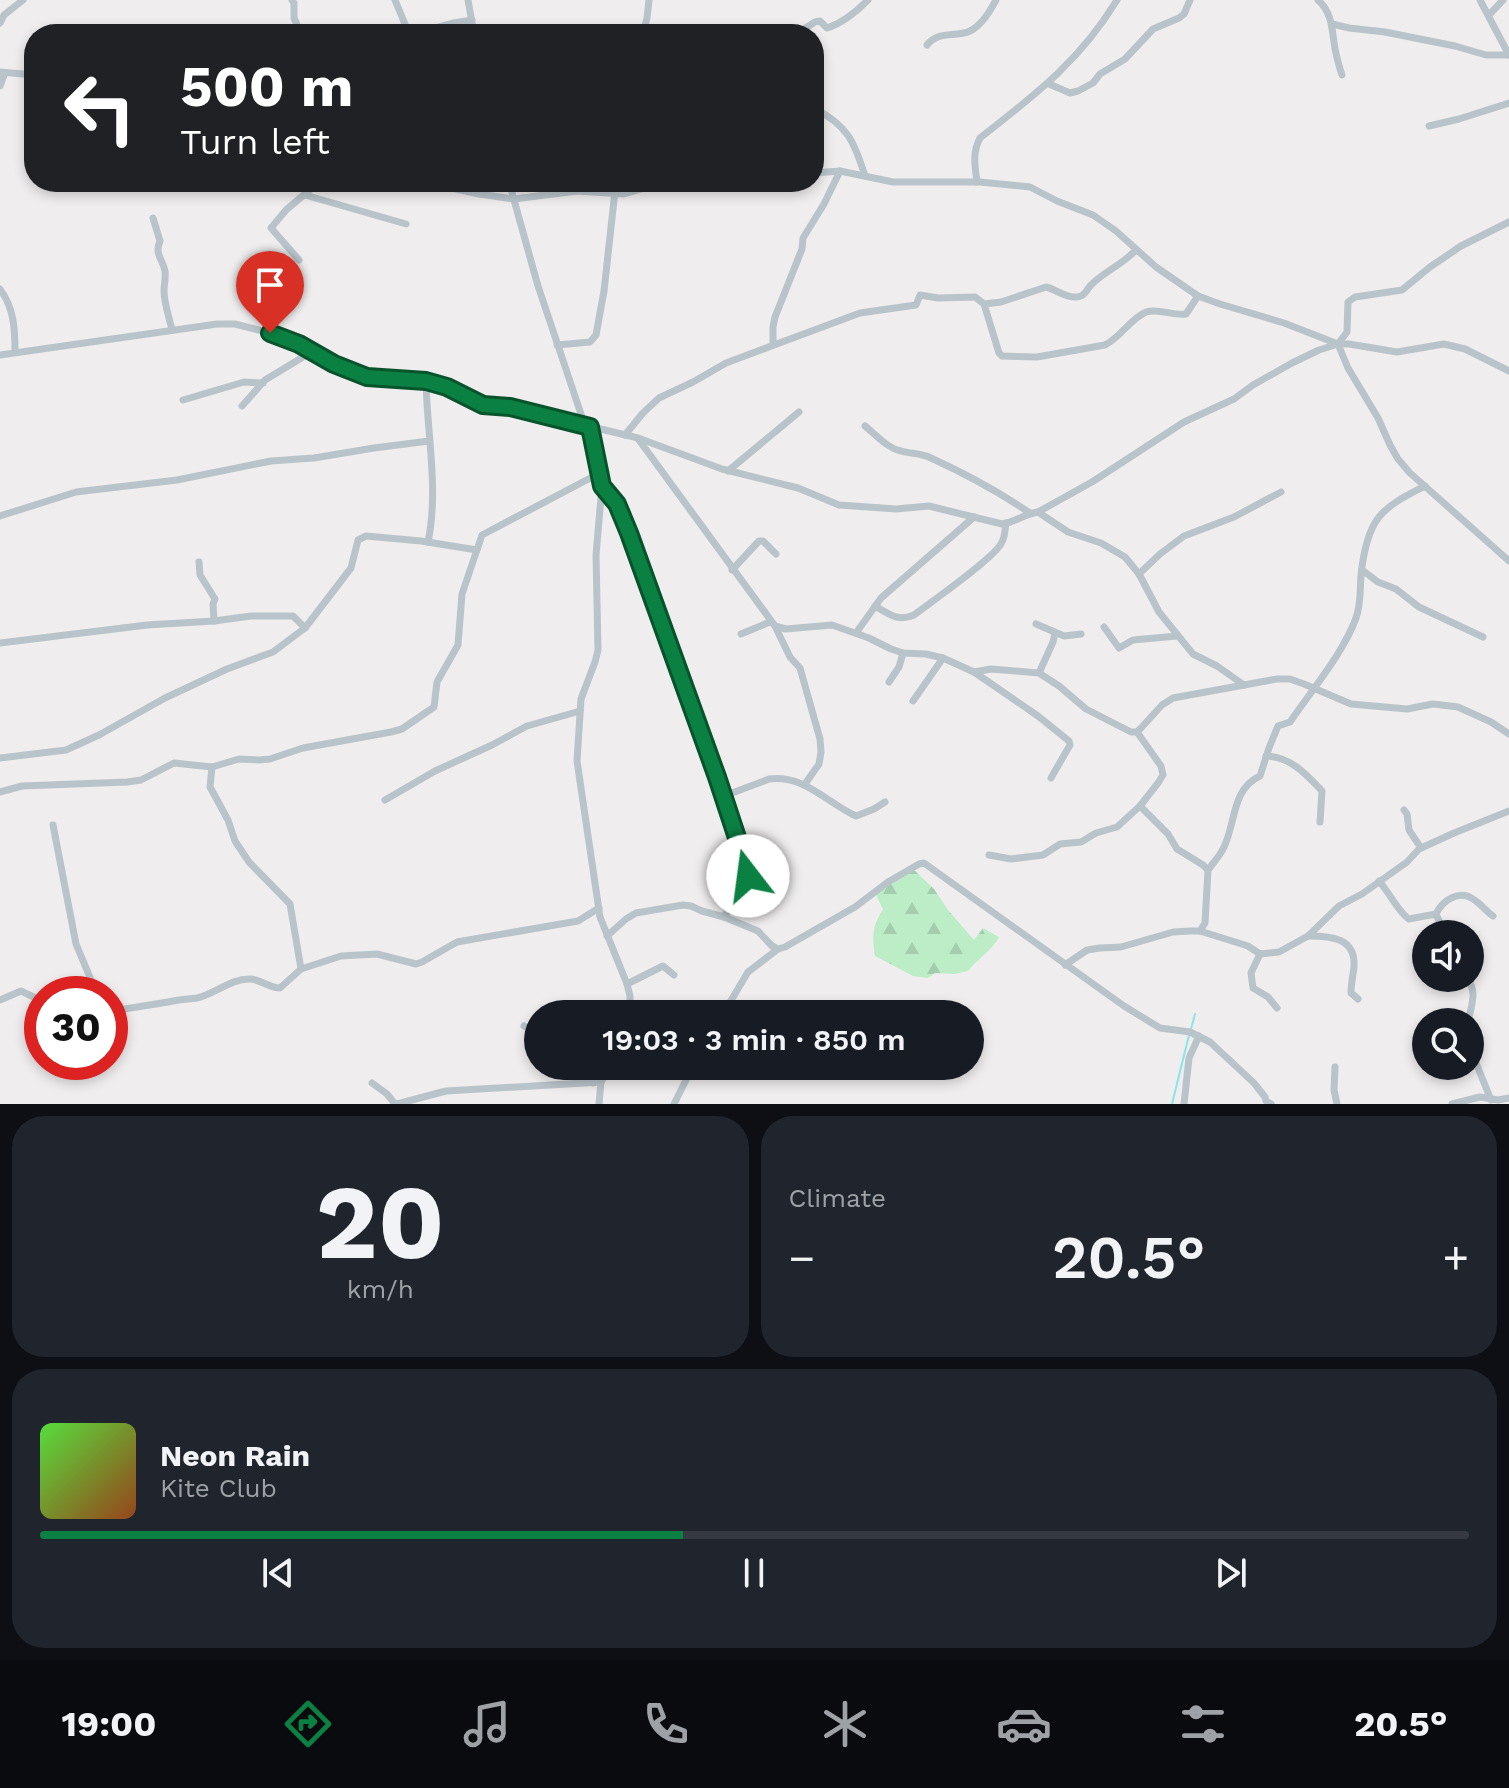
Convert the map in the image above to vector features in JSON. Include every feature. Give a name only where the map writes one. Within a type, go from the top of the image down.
[{"type":"street","points":[[0,23],[4,15],[23,0]]},
{"type":"street","points":[[292,0],[297,24]]},
{"type":"street","points":[[395,0],[406,24]]},
{"type":"street","points":[[468,0],[473,24]]},
{"type":"street","points":[[646,24],[649,0]]},
{"type":"street","points":[[824,25],[831,27],[868,0]]},
{"type":"street","points":[[927,45],[936,37],[971,31],[987,15],[996,0]]},
{"type":"street","points":[[977,182],[974,162],[975,148],[980,138],[1049,84],[1081,52],[1117,0]]},
{"type":"street","points":[[1049,84],[1070,93],[1093,83],[1100,74],[1125,59],[1153,29],[1184,14],[1190,0]]},
{"type":"street","points":[[1318,0],[1332,24],[1342,75]]},
{"type":"street","points":[[1332,24],[1424,39],[1486,55],[1509,55],[1480,0]]},
{"type":"street","points":[[1489,15],[1503,0]]},
{"type":"street","points":[[450,24],[472,20]]},
{"type":"street","points":[[0,86],[3,72],[24,74]]},
{"type":"street","points":[[1429,126],[1509,103]]},
{"type":"street","points":[[824,115],[851,138],[865,176]]},
{"type":"street","points":[[773,345],[775,317],[802,249],[803,238],[840,171]]},
{"type":"street","points":[[824,172],[840,171],[893,182],[977,182],[1030,187],[1093,215],[1156,267],[1198,296],[1338,344],[1398,459],[1509,561]]},
{"type":"street","points":[[299,260],[271,228],[286,210],[308,192]]},
{"type":"street","points":[[470,192],[514,199],[569,192]]},
{"type":"street","points":[[512,192],[538,286],[587,426],[602,486],[617,504],[629,533],[749,874],[724,917]]},
{"type":"street","points":[[557,345],[590,342],[596,335],[604,291],[614,192],[631,192]]},
{"type":"street","points":[[305,195],[406,224]]},
{"type":"street","points":[[153,218],[160,241],[157,255],[166,275],[163,293],[172,330]]},
{"type":"street","points":[[1338,344],[1347,332],[1348,302],[1355,297],[1402,290],[1461,246],[1509,222]]},
{"type":"street","points":[[984,304],[1001,302],[1046,287],[1070,297],[1081,296],[1136,250]]},
{"type":"street","points":[[0,289],[8,299],[13,319],[15,352]]},
{"type":"street","points":[[625,435],[659,398],[726,363],[860,313],[916,305],[920,295],[975,297],[984,304],[1002,356],[1037,357],[1105,345],[1146,313],[1186,314],[1198,296]]},
{"type":"street","points":[[0,355],[235,324],[299,344],[334,364],[367,377],[426,381],[447,387],[483,405],[510,407],[638,438],[728,471],[798,488],[839,505],[896,509],[941,507],[989,522],[1006,523],[1034,513],[1092,482],[1184,422],[1234,399],[1292,363],[1338,344],[1397,352],[1444,344],[1480,355],[1509,371]]},
{"type":"street","points":[[242,406],[263,383],[313,351]]},
{"type":"street","points":[[426,381],[432,476],[432,522],[428,542]]},
{"type":"street","points":[[183,400],[244,382],[263,383]]},
{"type":"street","points":[[728,471],[799,412]]},
{"type":"street","points":[[865,426],[897,451],[926,455],[1068,532],[1115,550],[1139,574],[1159,612],[1193,654],[1244,685]]},
{"type":"street","points":[[638,438],[772,624],[790,657],[800,668],[820,739],[821,759],[805,784]]},
{"type":"street","points":[[0,516],[76,492],[177,480],[271,461],[314,458],[429,441]]},
{"type":"street","points":[[0,792],[22,786],[141,780],[174,763],[212,767],[239,759],[270,759],[303,748],[402,729],[434,707],[437,682],[458,645],[462,594],[480,538],[485,532],[598,474]]},
{"type":"street","points":[[602,486],[596,555],[598,650],[581,699],[577,761],[600,917],[627,984],[630,1000]]},
{"type":"street","points":[[1200,931],[1205,923],[1208,870],[1225,847],[1236,805],[1246,786],[1260,776],[1278,726],[1290,722],[1335,659],[1356,618],[1363,559],[1371,531],[1388,508],[1425,486]]},
{"type":"street","points":[[1139,574],[1184,536],[1234,517],[1281,492]]},
{"type":"street","points":[[856,633],[893,586],[974,517]]},
{"type":"street","points":[[875,606],[892,616],[914,615],[994,553],[1003,541],[1006,523]]},
{"type":"street","points":[[0,758],[66,750],[165,698],[273,652],[305,628],[351,568],[361,537],[428,542],[477,550]]},
{"type":"street","points":[[732,570],[759,541],[763,541],[776,554]]},
{"type":"street","points":[[199,562],[200,575],[215,599],[214,621]]},
{"type":"street","points":[[1362,570],[1378,582],[1396,589],[1419,607],[1483,637]]},
{"type":"street","points":[[0,643],[251,616],[289,615],[305,628]]},
{"type":"street","points":[[741,634],[772,624],[786,629],[832,625],[903,653],[943,658],[974,672],[1069,741],[1070,745],[1051,778]]},
{"type":"street","points":[[1036,624],[1064,636],[1081,634]]},
{"type":"street","points":[[1104,627],[1119,648],[1133,640],[1177,636]]},
{"type":"street","points":[[1039,673],[1055,633]]},
{"type":"street","points":[[889,682],[899,667],[903,653]]},
{"type":"street","points":[[913,701],[943,658]]},
{"type":"street","points":[[974,672],[991,669],[1039,673],[1086,709],[1131,732],[1137,732],[1162,705],[1173,698],[1290,679],[1351,704],[1407,709],[1433,704],[1458,707],[1509,734]]},
{"type":"street","points":[[385,800],[435,771],[527,726],[580,711]]},
{"type":"street","points":[[989,855],[1011,859],[1043,855],[1060,844],[1081,842],[1096,833],[1117,827],[1140,806],[1163,775],[1161,766],[1137,732]]},
{"type":"street","points":[[1266,756],[1277,756],[1301,769],[1322,791],[1320,822]]},
{"type":"street","points":[[212,767],[210,787],[228,820],[235,841],[249,862],[290,904],[301,969]]},
{"type":"street","points":[[724,796],[776,778],[805,784],[856,816],[885,802]]},
{"type":"street","points":[[1140,806],[1168,834],[1177,849],[1208,870]]},
{"type":"street","points":[[1404,810],[1409,830],[1421,848]]},
{"type":"street","points":[[1065,965],[1087,950],[1121,947],[1173,932],[1200,931],[1248,946],[1260,954],[1279,952],[1308,936],[1339,906],[1362,894],[1407,862],[1421,848],[1509,811]]},
{"type":"street","points":[[53,825],[76,944],[89,976]]},
{"type":"street","points":[[731,1000],[748,972],[778,949],[855,907],[888,882],[924,863],[1124,1006],[1160,1028],[1190,1032],[1223,1052],[1271,1104]]},
{"type":"street","points":[[1379,881],[1409,919],[1436,914]]},
{"type":"street","points":[[1436,914],[1441,904],[1449,898],[1460,896],[1472,898],[1493,916]]},
{"type":"street","points":[[607,936],[636,913],[691,906],[758,931],[778,949]]},
{"type":"street","points":[[128,1009],[202,997],[243,980],[255,980],[279,988],[301,969],[341,956],[377,954],[416,964],[457,942],[578,921],[599,908]]},
{"type":"street","points":[[1436,914],[1439,920]]},
{"type":"street","points":[[1308,936],[1339,939],[1349,945],[1354,958],[1351,993],[1358,999]]},
{"type":"street","points":[[1260,954],[1251,973],[1253,988],[1268,997],[1277,1008]]},
{"type":"street","points":[[627,984],[663,966],[674,975]]},
{"type":"street","points":[[0,1000],[24,992]]},
{"type":"street","points":[[1184,1104],[1189,1058],[1199,1036]]},
{"type":"street","points":[[1335,1067],[1337,1104]]},
{"type":"street","points":[[1484,1078],[1495,1101]]},
{"type":"street","points":[[595,1080],[599,1104]]},
{"type":"street","points":[[372,1083],[396,1104],[442,1092],[597,1083],[599,1080]]},
{"type":"street","points":[[674,1104],[686,1080]]},
{"type":"street","points":[[1452,1104],[1480,1097],[1495,1101],[1509,1098]]},
{"type":"green space","points":[[910,866],[934,889],[974,940],[983,928],[999,937],[968,971],[935,973],[928,978],[913,976],[875,956],[874,932],[883,909],[873,889]]},
{"type":"waterway","points":[[1191,1029],[1195,1014]]},
{"type":"waterway","points":[[1172,1104],[1189,1035]]},
{"type":"route","points":[[270,333],[299,344],[352,373],[426,381],[447,387],[483,405],[510,407],[590,427],[602,486],[617,504],[629,533],[724,796],[748,876]]}]
